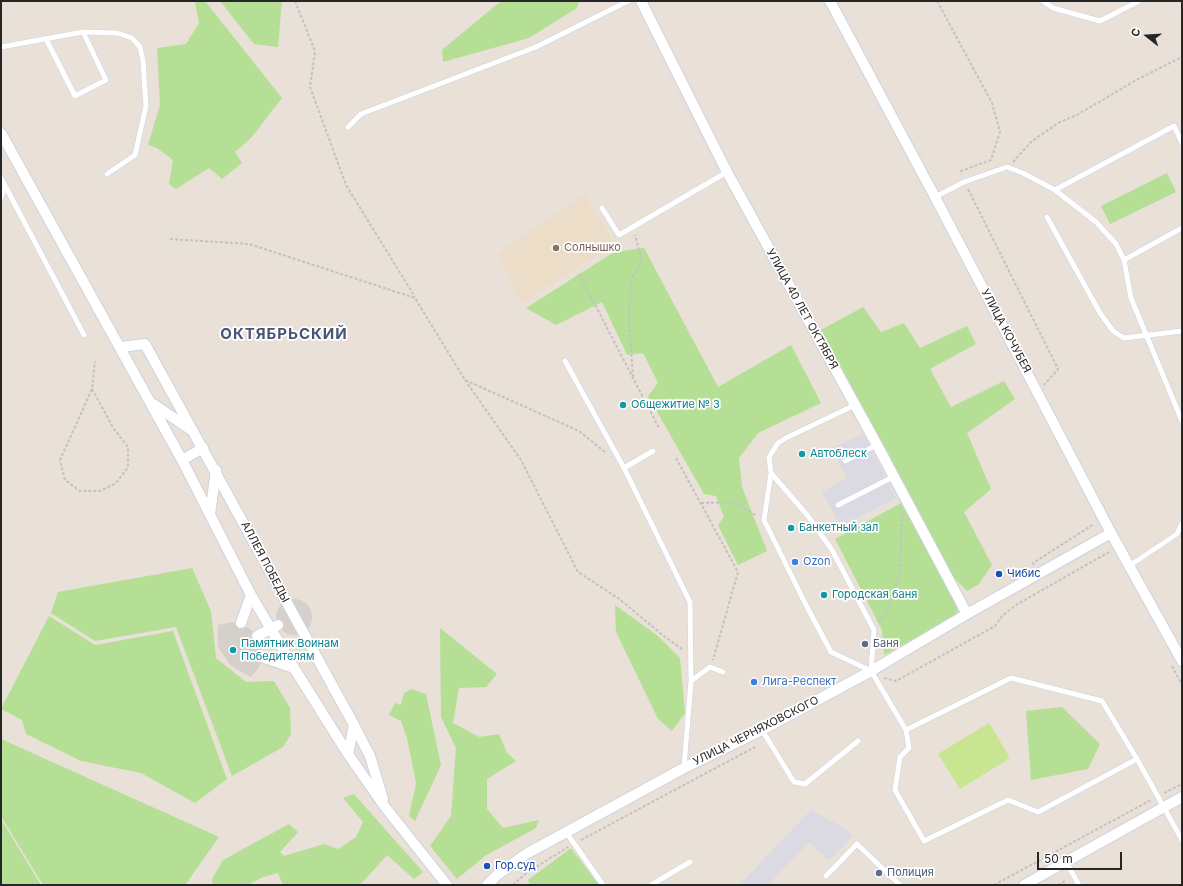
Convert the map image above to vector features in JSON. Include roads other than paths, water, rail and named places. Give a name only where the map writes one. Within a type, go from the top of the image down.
[{"type":"street","name":"УЛИЦА 40 ЛЕТ ОКТЯБРЯ","points":[[641,1],[727,172],[877,445],[967,614]]},
{"type":"street","name":"УЛИЦА КОЧУБЕЯ","points":[[830,1],[1038,392],[1110,533],[1182,661]]},
{"type":"street","points":[[1,133],[121,347],[182,460],[251,595],[274,627],[294,668],[348,754],[385,807],[447,885]]},
{"type":"street","name":"АЛЛЕЯ ПОБЕДЫ","points":[[121,347],[145,344],[202,448],[216,470],[354,725],[370,756],[385,807]]},
{"type":"street","points":[[151,403],[194,432]]},
{"type":"street","points":[[182,460],[202,448]]},
{"type":"street","points":[[210,514],[216,470]]},
{"type":"street","name":"УЛИЦА ЧЕРНЯХОВСКОГО","points":[[487,885],[526,854],[684,768],[762,730],[871,671],[967,614],[1110,533]]},
{"type":"street","points":[[241,624],[251,595]]},
{"type":"street","points":[[257,636],[274,627]]},
{"type":"street","points":[[262,658],[294,668]]},
{"type":"street","points":[[348,754],[354,725]]},
{"type":"street","points":[[1024,885],[1182,797]]},
{"type":"lane","points":[[348,127],[361,114],[536,47],[628,1]]},
{"type":"lane","points":[[1043,1],[1053,8],[1100,21],[1139,1]]},
{"type":"lane","points":[[46,39],[75,96],[106,80],[83,32]]},
{"type":"lane","points":[[1,46],[83,32],[117,33],[132,38],[140,47],[143,61],[146,106],[135,155],[107,174]]},
{"type":"lane","points":[[1055,190],[1174,126],[1182,143]]},
{"type":"lane","points":[[935,197],[964,182],[1007,167],[1023,173],[1055,190],[1096,222],[1116,244],[1124,260],[1131,298],[1182,422]]},
{"type":"lane","points":[[602,208],[619,235],[727,172]]},
{"type":"lane","points":[[1,178],[3,187],[84,335]]},
{"type":"lane","points":[[1,198],[3,187]]},
{"type":"lane","points":[[1048,217],[1100,313],[1113,331],[1124,338],[1182,331]]},
{"type":"lane","points":[[1124,260],[1182,228]]},
{"type":"lane","points":[[565,361],[624,468],[690,602],[691,680],[684,768]]},
{"type":"lane","points":[[855,405],[778,443],[769,457],[771,473],[764,520],[831,652],[871,671],[906,730],[909,748],[900,757],[895,790],[924,841],[1008,800],[1038,812],[1137,759]]},
{"type":"lane","points":[[845,461],[877,445]]},
{"type":"lane","points":[[624,468],[653,451]]},
{"type":"lane","points":[[771,473],[808,516],[832,550],[874,630],[871,671]]},
{"type":"lane","points":[[838,505],[893,477]]},
{"type":"lane","points":[[1128,566],[1176,534],[1182,523]]},
{"type":"lane","points":[[691,680],[710,667],[723,672]]},
{"type":"lane","points":[[906,730],[1011,678],[1102,701],[1137,759],[1182,840]]},
{"type":"lane","points":[[762,730],[794,782],[805,784],[858,741]]},
{"type":"lane","points":[[566,832],[603,885]]},
{"type":"lane","points":[[826,876],[856,844],[900,885]]},
{"type":"lane","points":[[650,885],[690,862]]},
{"type":"lane","points":[[1066,862],[1079,885]]},
{"type":"place","name":"Солнышко","points":[[556,248]]},
{"type":"place","name":"Общежитие № 3","points":[[623,405]]},
{"type":"place","name":"Автоблеск","points":[[802,454]]},
{"type":"place","name":"Банкетный зал","points":[[791,528]]},
{"type":"place","name":"Ozon","points":[[795,562]]},
{"type":"place","name":"Чибис","points":[[999,574]]},
{"type":"place","name":"Городская баня","points":[[824,595]]},
{"type":"place","name":"Баня","points":[[865,644]]},
{"type":"place","name":"Памятник Воинам Победителям","points":[[233,650]]},
{"type":"place","name":"Лига-Респект","points":[[754,682]]},
{"type":"place","name":"Гор.суд","points":[[487,866]]},
{"type":"place","name":"Полиция","points":[[879,873]]},
{"type":"district","name":"ОКТЯБРЬСКИЙ","points":[[284,334]]}]
